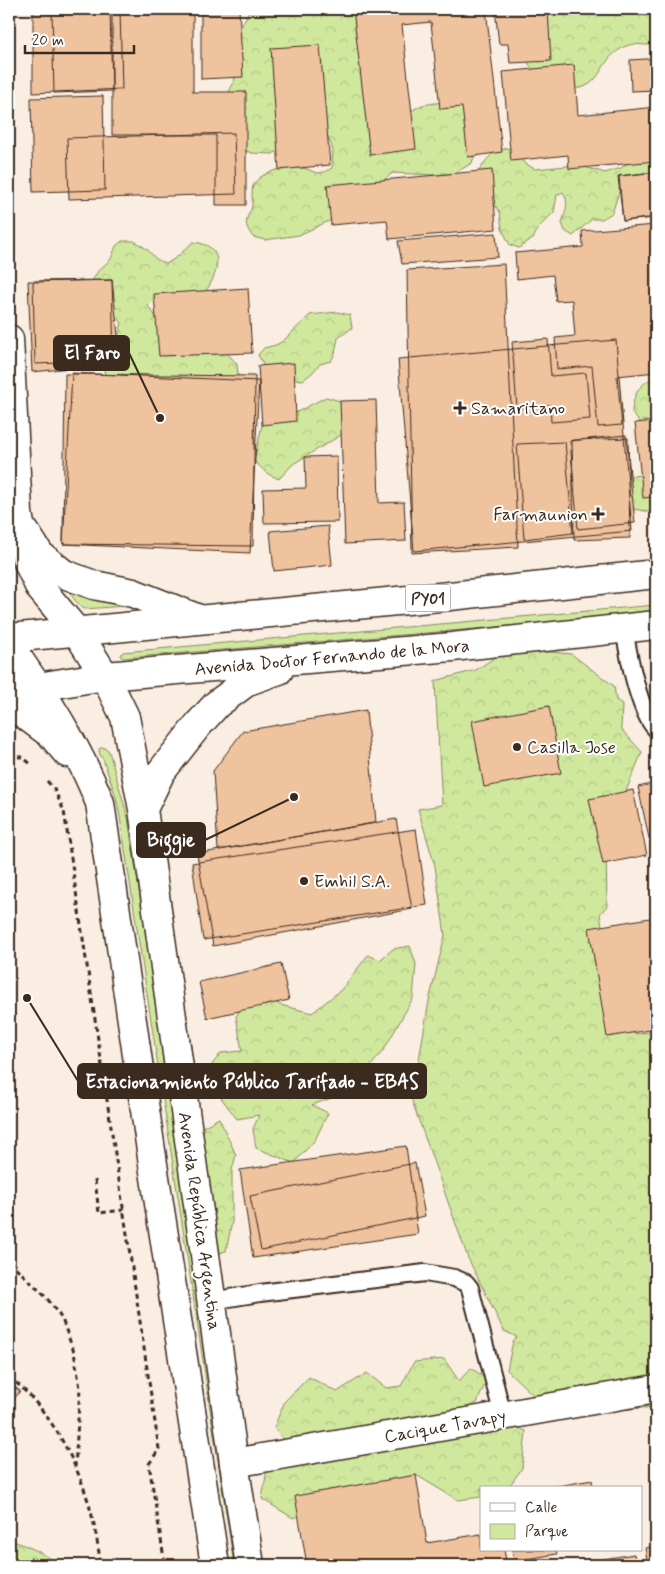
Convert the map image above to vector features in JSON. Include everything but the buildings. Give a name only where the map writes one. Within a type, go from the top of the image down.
[{"type":"main road","name":"Avenida República Argentina","points":[[9,339],[20,524],[26,558],[40,588],[77,632],[105,676],[125,717],[143,809],[234,1463],[250,1565]]},
{"type":"main road","points":[[20,524],[40,556],[64,574],[94,585],[133,593],[199,619]]},
{"type":"main road","name":"PY01","points":[[9,638],[450,596],[656,574]]},
{"type":"main road","name":"Avenida Doctor Fernando de la Mora","points":[[9,688],[38,687],[105,676],[452,647],[656,625]]},
{"type":"main road","name":"Avenida República Argentina","points":[[9,645],[67,732],[91,780],[100,803],[152,1161],[214,1565]]},
{"type":"main road","points":[[143,809],[162,772],[198,725],[217,704],[248,681],[314,658]]},
{"type":"main road","points":[[9,705],[52,735],[91,780]]},
{"type":"main road","name":"Cacique Tavapy","points":[[234,1463],[656,1389]]},
{"type":"lane","points":[[624,628],[628,652],[644,711],[656,730]]},
{"type":"lane","points":[[211,1300],[425,1273],[460,1280],[470,1288],[503,1416]]},
{"type":"path","points":[[9,756],[22,758],[33,765]]},
{"type":"path","points":[[44,776],[54,789],[64,811],[159,1449],[149,1464],[165,1565]]},
{"type":"path","points":[[94,1180],[99,1213],[124,1210]]},
{"type":"path","points":[[9,1261],[46,1297],[62,1319],[74,1352],[80,1388],[75,1468]]},
{"type":"path","points":[[9,1377],[21,1386],[50,1419],[75,1468],[91,1511],[101,1565]]},
{"type":"green space","points":[[250,9],[382,9],[386,21],[359,58],[365,94],[407,113],[422,105],[450,101],[470,108],[476,150],[472,163],[455,173],[435,175],[392,173],[380,184],[363,205],[299,235],[265,240],[253,237],[246,222],[252,206],[252,188],[256,181],[267,173],[287,168],[304,168],[317,173],[326,171],[332,168],[333,150],[328,137],[283,149],[272,154],[252,153],[232,146],[229,92],[234,82],[235,74],[229,30],[241,27]]},
{"type":"green space","points":[[512,9],[656,9],[656,44],[626,46],[605,63],[590,84],[579,88],[567,87],[535,72],[530,66],[527,59],[527,51],[533,19]]},
{"type":"green space","points":[[507,148],[517,151],[524,163],[535,169],[578,165],[605,173],[621,168],[634,157],[656,150],[656,182],[647,179],[620,189],[612,213],[602,219],[592,219],[573,236],[565,231],[562,223],[567,204],[563,192],[557,195],[554,212],[538,228],[533,239],[519,248],[510,245],[502,229],[500,212],[474,178],[491,155]]},
{"type":"green space","points":[[122,241],[134,241],[147,249],[156,259],[166,264],[177,257],[193,242],[203,244],[215,253],[216,267],[211,283],[206,291],[155,299],[148,306],[156,317],[227,353],[237,364],[238,376],[217,388],[105,375],[103,365],[118,337],[122,323],[116,316],[106,314],[92,281],[98,271],[111,259],[116,246]]},
{"type":"green space","points":[[337,312],[350,315],[352,328],[338,338],[331,361],[320,364],[303,380],[295,379],[284,370],[264,366],[258,355],[264,348],[283,341],[310,315]]},
{"type":"green space","points":[[656,376],[656,435],[648,433],[632,413],[638,390]]},
{"type":"green space","points":[[326,397],[340,401],[355,416],[341,435],[293,464],[279,479],[268,474],[254,461],[262,425],[276,423]]},
{"type":"green space","points":[[644,475],[656,484],[656,513],[628,508],[622,487],[631,476]]},
{"type":"green space","points":[[69,589],[126,606],[84,609],[73,598]]},
{"type":"green space","points":[[656,605],[656,614],[123,658],[120,656],[123,652]]},
{"type":"green space","points":[[509,648],[571,654],[614,686],[616,700],[622,704],[621,729],[642,752],[624,796],[606,850],[607,906],[600,914],[609,969],[633,1033],[656,1031],[656,1407],[617,1410],[535,1397],[507,1370],[513,1341],[517,1337],[504,1331],[468,1258],[412,1101],[429,1001],[445,935],[435,866],[418,809],[442,805],[435,681],[476,670]]},
{"type":"green space","points":[[103,747],[108,750],[110,755],[128,818],[216,1394],[208,1394],[120,817],[116,797],[100,755],[99,749]]},
{"type":"green space","points":[[410,946],[416,964],[413,998],[385,1048],[351,1091],[312,1105],[328,1113],[315,1140],[294,1163],[256,1148],[253,1129],[259,1115],[237,1119],[204,1075],[221,1053],[242,1051],[236,1016],[252,993],[284,1006],[312,1013],[341,990],[368,955],[380,960],[393,949]]},
{"type":"green space","points":[[219,1118],[236,1155],[232,1170],[232,1222],[226,1251],[213,1255],[204,1191],[203,1127]]},
{"type":"green space","points":[[444,1359],[459,1381],[471,1368],[487,1379],[477,1403],[468,1407],[445,1426],[288,1446],[274,1427],[285,1401],[309,1377],[337,1392],[367,1373],[386,1388],[401,1386],[414,1362]]},
{"type":"green space","points":[[216,1395],[242,1565],[234,1565],[208,1396]]},
{"type":"green space","points":[[495,1417],[526,1431],[522,1468],[509,1486],[480,1486],[480,1497],[458,1500],[416,1475],[371,1495],[336,1496],[293,1518],[262,1499],[269,1457]]},
{"type":"green space","points":[[9,1540],[36,1550],[61,1565],[9,1565]]},
{"type":"place","name":"Samaritano","points":[[460,408]]},
{"type":"place","name":"El Faro","points":[[160,418]]},
{"type":"place","name":"Farmaunion","points":[[598,514]]},
{"type":"place","name":"Casilla Jose","points":[[517,747]]},
{"type":"place","name":"Biggie","points":[[294,797]]},
{"type":"place","name":"Emhil S.A.","points":[[304,881]]},
{"type":"place","name":"Estacionamiento Público Tarifado - EBAS","points":[[27,998]]}]
